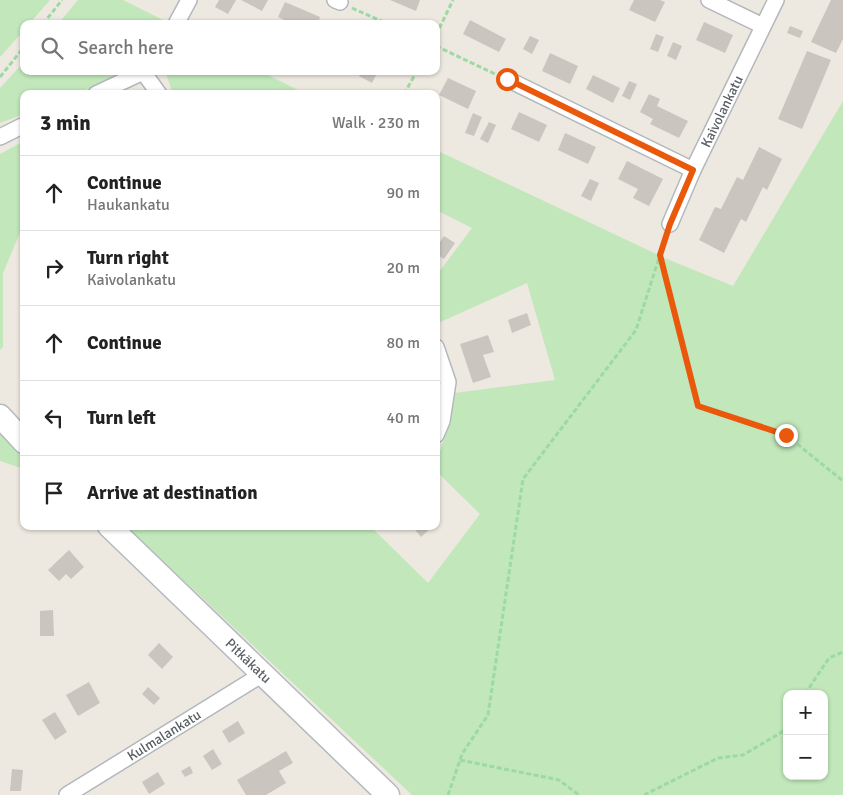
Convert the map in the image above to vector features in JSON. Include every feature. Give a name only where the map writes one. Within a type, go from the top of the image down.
[{"type":"street","points":[[178,20],[189,0]]},
{"type":"street","points":[[709,0],[764,26]]},
{"type":"street","name":"Kaivolankatu","points":[[670,224],[693,170],[776,0]]},
{"type":"street","points":[[105,90],[138,75]]},
{"type":"street","points":[[147,75],[156,90]]},
{"type":"street","points":[[507,79],[693,170]]},
{"type":"street","points":[[0,137],[20,127]]},
{"type":"street","points":[[440,359],[448,382],[440,426]]},
{"type":"street","points":[[0,416],[20,438]]},
{"type":"street","name":"Pitkäkatu","points":[[113,530],[388,795]]},
{"type":"street","name":"Kulmalankatu","points":[[67,795],[262,675]]},
{"type":"path","points":[[46,20],[62,0]]},
{"type":"path","points":[[440,27],[453,0]]},
{"type":"path","points":[[338,1],[379,20]]},
{"type":"path","points":[[440,48],[507,79]]},
{"type":"path","points":[[0,77],[20,52]]},
{"type":"path","points":[[406,90],[415,75]]},
{"type":"path","points":[[448,795],[462,754],[488,715],[524,479],[636,330],[670,224]]},
{"type":"path","points":[[660,255],[698,406],[786,435],[843,481]]},
{"type":"path","points":[[808,690],[829,658],[843,652]]},
{"type":"path","points":[[644,795],[718,758],[743,756],[783,731]]},
{"type":"path","points":[[460,760],[559,780],[579,795]]},
{"type":"green space","points":[[0,0],[50,0],[32,20],[20,20],[20,34],[0,57]]},
{"type":"green space","points":[[78,0],[123,0],[163,20],[61,20]]},
{"type":"green space","points":[[20,66],[20,75],[116,75],[85,90],[20,90],[20,116],[0,123],[0,88]]},
{"type":"green space","points":[[166,75],[268,75],[298,90],[172,90]]},
{"type":"green space","points":[[843,101],[843,795],[412,795],[130,530],[374,530],[428,583],[480,514],[440,475],[440,451],[447,431],[455,393],[555,380],[527,283],[440,322],[440,271],[472,228],[440,212],[440,152],[667,259],[733,286]]},
{"type":"green space","points":[[20,143],[20,233],[3,273],[3,347],[0,350],[0,154]]},
{"type":"green space","points":[[0,429],[20,450],[20,468],[0,461]]},
{"type":"building","points":[[219,0],[236,0],[228,14],[215,7]]},
{"type":"building","points":[[241,0],[268,0],[262,11]]},
{"type":"building","points":[[390,0],[420,0],[416,11]]},
{"type":"building","points":[[634,0],[660,0],[665,2],[655,22],[629,10]]},
{"type":"building","points":[[831,0],[843,0],[843,39],[836,53],[811,42]]},
{"type":"building","points":[[285,2],[320,17],[319,20],[284,20],[278,17]]},
{"type":"building","points":[[470,20],[506,39],[499,52],[463,34]]},
{"type":"building","points":[[704,22],[733,35],[725,53],[696,40]]},
{"type":"building","points":[[790,26],[803,31],[800,38],[787,33]]},
{"type":"building","points":[[656,34],[664,37],[658,52],[650,49]]},
{"type":"building","points":[[530,36],[539,40],[532,54],[523,49]]},
{"type":"building","points":[[673,42],[682,46],[676,60],[667,56]]},
{"type":"building","points":[[807,51],[831,60],[802,129],[778,119]]},
{"type":"building","points":[[550,53],[578,66],[570,84],[542,71]]},
{"type":"building","points":[[360,75],[376,75],[372,83]]},
{"type":"building","points":[[593,75],[620,88],[613,103],[586,89]]},
{"type":"building","points":[[448,78],[476,91],[468,109],[440,95]]},
{"type":"building","points":[[629,81],[637,84],[630,100],[622,96]]},
{"type":"building","points":[[649,94],[660,99],[657,106],[688,121],[679,138],[650,124],[653,119],[640,112]]},
{"type":"building","points":[[519,112],[547,125],[539,142],[511,129]]},
{"type":"building","points":[[473,113],[482,117],[474,136],[465,133]]},
{"type":"building","points":[[489,122],[496,125],[488,143],[480,139]]},
{"type":"building","points":[[565,133],[596,147],[588,164],[558,150]]},
{"type":"building","points":[[759,147],[782,159],[767,190],[763,187],[746,222],[741,219],[724,253],[699,240],[715,207],[721,209],[737,177],[743,180]]},
{"type":"building","points":[[627,161],[663,179],[649,206],[633,198],[638,189],[618,179]]},
{"type":"building","points":[[590,179],[599,183],[591,201],[581,196]]},
{"type":"building","points":[[444,236],[455,243],[444,259],[440,256],[440,242]]},
{"type":"building","points":[[527,313],[531,325],[512,333],[508,320]]},
{"type":"building","points":[[488,335],[494,352],[483,355],[491,377],[473,383],[460,344]]},
{"type":"building","points":[[415,530],[429,530],[421,537]]},
{"type":"building","points":[[69,550],[84,567],[71,579],[66,574],[59,581],[48,570]]},
{"type":"building","points":[[53,610],[54,636],[40,636],[40,611]]},
{"type":"building","points":[[159,643],[173,657],[162,669],[148,655]]},
{"type":"building","points":[[89,682],[100,703],[78,716],[66,695]]},
{"type":"building","points":[[148,687],[160,698],[154,705],[142,694]]},
{"type":"building","points":[[55,712],[67,732],[55,740],[42,720]]},
{"type":"building","points":[[238,721],[245,733],[229,743],[222,731]]},
{"type":"building","points":[[213,749],[222,764],[212,770],[203,756]]},
{"type":"building","points":[[286,751],[293,763],[279,771],[286,783],[266,795],[246,795],[237,780]]},
{"type":"building","points":[[190,766],[193,773],[185,777],[181,771]]},
{"type":"building","points":[[12,769],[23,770],[21,791],[10,791]]},
{"type":"building","points":[[158,772],[165,784],[149,794],[142,782]]},
{"type":"route","points":[[507,79],[693,170],[670,224],[660,255],[698,406],[786,435]]}]
